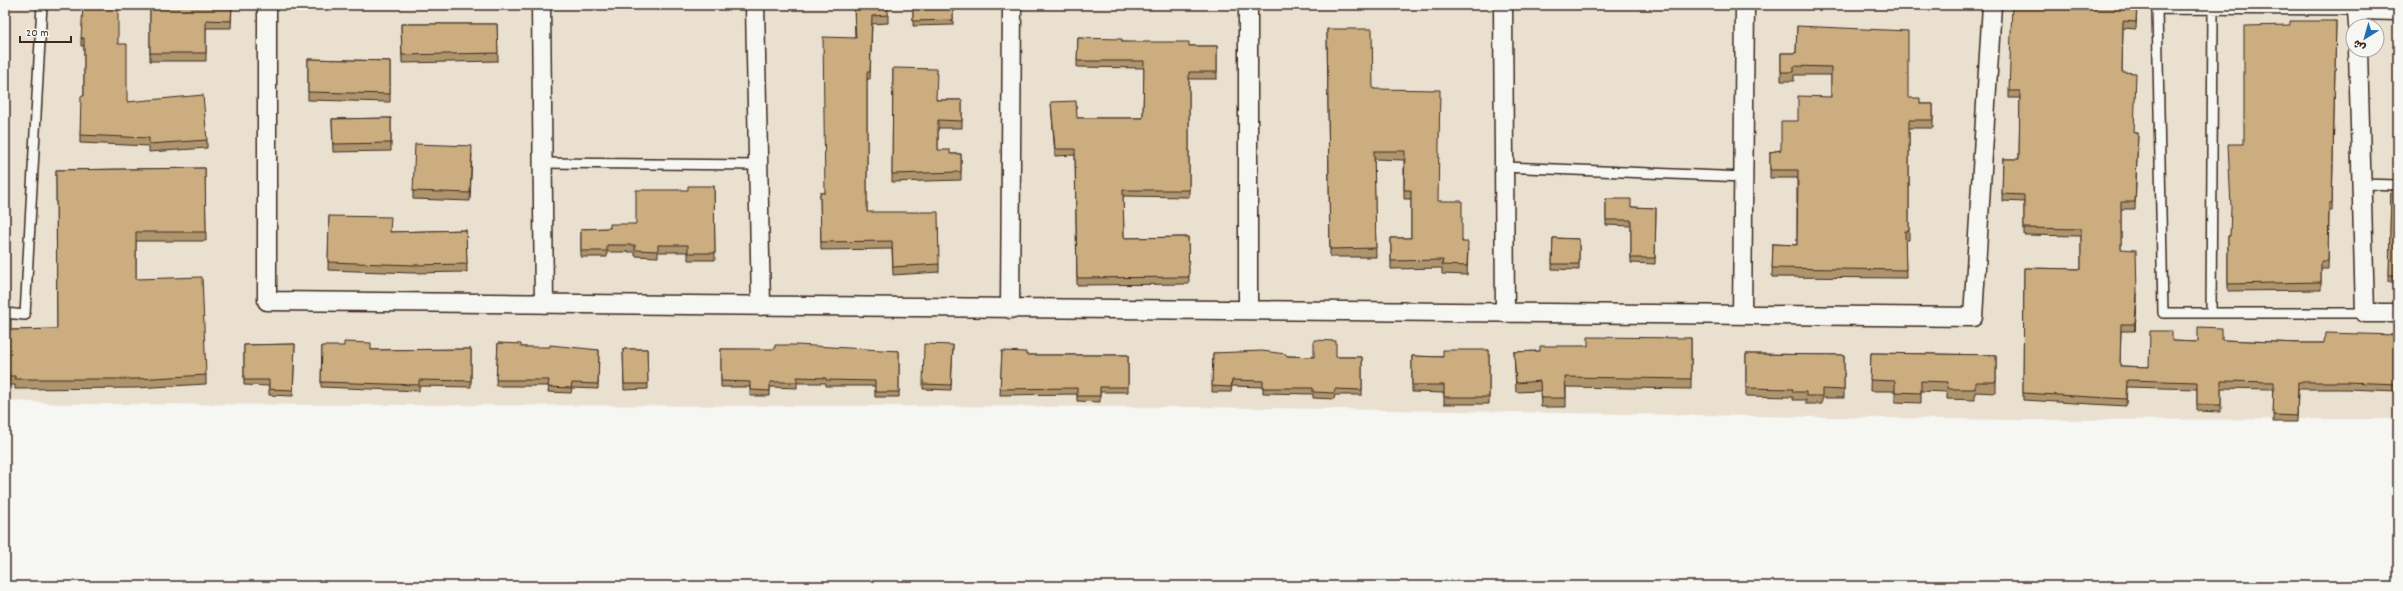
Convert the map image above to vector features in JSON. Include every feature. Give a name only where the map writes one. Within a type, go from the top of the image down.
[{"type":"street","points":[[268,5],[267,301],[1973,317],[1992,5]]},
{"type":"street","points":[[541,5],[544,304]]},
{"type":"street","points":[[756,5],[761,306]]},
{"type":"street","points":[[1010,309],[1012,5]]},
{"type":"street","points":[[1248,5],[1248,310]]},
{"type":"street","points":[[1503,5],[1505,313]]},
{"type":"street","points":[[1742,315],[1746,5]]},
{"type":"street","points":[[2358,18],[2398,10]]},
{"type":"street","points":[[2358,58],[2365,313],[2398,313]]},
{"type":"lane","points":[[5,313],[25,315],[42,5]]},
{"type":"lane","points":[[2358,18],[2213,10],[2157,9],[2163,313],[2365,313]]},
{"type":"lane","points":[[2211,313],[2213,10]]},
{"type":"lane","points":[[542,163],[758,165]]},
{"type":"lane","points":[[1504,168],[1744,177]]},
{"type":"lane","points":[[2362,184],[2398,185]]},
{"type":"shaded area","points":[[5,5],[2398,5],[2398,419],[2013,420],[1195,407],[61,404],[5,400]]},
{"type":"building","points":[[83,5],[118,5],[118,44],[127,44],[127,102],[203,95],[207,140],[149,144],[149,138],[80,135],[81,96],[84,96],[84,38],[81,38]]},
{"type":"building","points":[[150,5],[232,5],[231,21],[206,20],[206,53],[150,53]]},
{"type":"building","points":[[854,5],[888,5],[888,15],[872,16],[870,72],[867,72],[867,212],[938,212],[939,264],[893,267],[892,241],[821,242],[820,193],[825,193],[823,37],[856,38]]},
{"type":"building","points":[[953,5],[953,20],[913,21],[913,6]]},
{"type":"building","points":[[2012,5],[2137,5],[2136,22],[2123,21],[2122,72],[2136,73],[2134,133],[2138,133],[2135,202],[2121,202],[2121,249],[2136,250],[2137,293],[2135,324],[2121,324],[2120,366],[2149,367],[2150,331],[2172,331],[2172,341],[2198,342],[2198,327],[2222,328],[2222,340],[2324,343],[2325,333],[2398,335],[2398,384],[2298,382],[2297,416],[2273,415],[2274,382],[2221,381],[2221,405],[2197,405],[2197,382],[2127,380],[2126,399],[2023,393],[2024,268],[2081,269],[2081,229],[2024,228],[2024,195],[2002,194],[2003,159],[2019,159],[2020,91],[2009,91]]},
{"type":"building","points":[[2290,21],[2336,21],[2332,203],[2329,203],[2328,261],[2321,261],[2321,282],[2228,284],[2228,236],[2230,236],[2231,207],[2228,144],[2244,144],[2244,26],[2290,25]]},
{"type":"building","points":[[401,24],[497,24],[498,53],[402,55]]},
{"type":"building","points":[[1797,26],[1908,31],[1908,98],[1920,98],[1920,104],[1933,104],[1933,120],[1909,120],[1909,231],[1905,231],[1906,270],[1772,268],[1773,244],[1797,245],[1798,170],[1770,170],[1770,152],[1781,150],[1781,121],[1798,121],[1798,96],[1831,97],[1831,67],[1794,66],[1794,72],[1781,72],[1781,53],[1796,53]]},
{"type":"building","points":[[1327,29],[1372,29],[1373,89],[1440,90],[1438,201],[1462,201],[1462,242],[1468,242],[1467,266],[1442,265],[1443,260],[1391,261],[1391,238],[1411,238],[1411,190],[1404,190],[1405,151],[1374,151],[1376,248],[1330,249]]},
{"type":"building","points":[[1078,38],[1122,39],[1122,42],[1189,42],[1189,46],[1217,46],[1217,72],[1189,72],[1189,190],[1123,190],[1124,238],[1188,237],[1189,277],[1077,278],[1075,149],[1055,149],[1051,102],[1076,101],[1077,118],[1143,118],[1144,61],[1077,61]]},
{"type":"building","points":[[308,59],[390,61],[390,94],[308,92]]},
{"type":"building","points":[[893,68],[937,69],[936,100],[962,100],[962,121],[938,120],[938,150],[950,150],[950,154],[961,154],[961,172],[892,174]]},
{"type":"building","points":[[391,118],[391,143],[333,144],[332,119]]},
{"type":"building","points":[[415,144],[472,146],[470,193],[413,191]]},
{"type":"building","points":[[205,168],[206,232],[136,232],[136,279],[202,277],[206,375],[136,379],[15,379],[15,376],[5,376],[5,320],[11,320],[11,330],[57,329],[56,170]]},
{"type":"building","points":[[688,186],[714,186],[715,253],[688,253],[688,245],[658,245],[658,251],[635,250],[635,245],[607,245],[607,251],[581,251],[581,229],[610,228],[610,224],[636,224],[636,190],[688,190]]},
{"type":"building","points":[[2391,190],[2398,190],[2398,276],[2389,276]]},
{"type":"building","points":[[1606,199],[1631,199],[1631,207],[1656,208],[1655,258],[1631,258],[1631,220],[1606,220]]},
{"type":"building","points":[[329,216],[391,217],[390,232],[466,230],[467,264],[413,265],[328,262]]},
{"type":"building","points":[[1553,238],[1579,239],[1579,264],[1552,264]]},
{"type":"building","points":[[1588,337],[1691,338],[1691,379],[1565,377],[1566,398],[1541,398],[1540,381],[1516,383],[1514,352],[1540,351],[1540,346],[1588,346]]},
{"type":"building","points":[[1314,340],[1336,341],[1336,357],[1362,357],[1362,390],[1335,389],[1334,393],[1313,392],[1313,388],[1263,388],[1263,381],[1232,380],[1231,387],[1212,386],[1213,353],[1262,351],[1286,354],[1286,356],[1314,357]]},
{"type":"building","points":[[344,342],[371,343],[371,350],[471,349],[471,381],[419,380],[419,385],[321,382],[322,346],[344,346]]},
{"type":"building","points":[[498,343],[521,344],[521,347],[550,347],[550,345],[599,350],[598,384],[572,383],[571,388],[548,387],[549,380],[496,380]]},
{"type":"building","points":[[295,344],[293,390],[269,389],[269,380],[244,380],[244,345]]},
{"type":"building","points":[[924,344],[953,345],[951,385],[923,384]]},
{"type":"building","points":[[775,345],[899,351],[899,392],[875,392],[875,381],[826,380],[826,378],[797,377],[797,382],[770,382],[770,391],[750,390],[750,382],[721,381],[721,349],[775,349]]},
{"type":"building","points":[[623,349],[647,349],[648,384],[624,384]]},
{"type":"building","points":[[1443,350],[1489,350],[1489,397],[1444,397],[1444,385],[1412,385],[1412,356],[1443,357]]},
{"type":"building","points":[[1002,351],[1026,352],[1026,355],[1128,355],[1128,387],[1100,387],[1100,396],[1077,396],[1077,388],[1000,389]]},
{"type":"building","points":[[1871,353],[1996,355],[1996,382],[1975,382],[1975,389],[1947,389],[1948,382],[1921,381],[1921,393],[1895,392],[1895,381],[1870,380]]},
{"type":"building","points":[[1746,354],[1844,355],[1844,390],[1822,389],[1822,396],[1806,396],[1806,392],[1793,392],[1793,389],[1746,388]]}]
